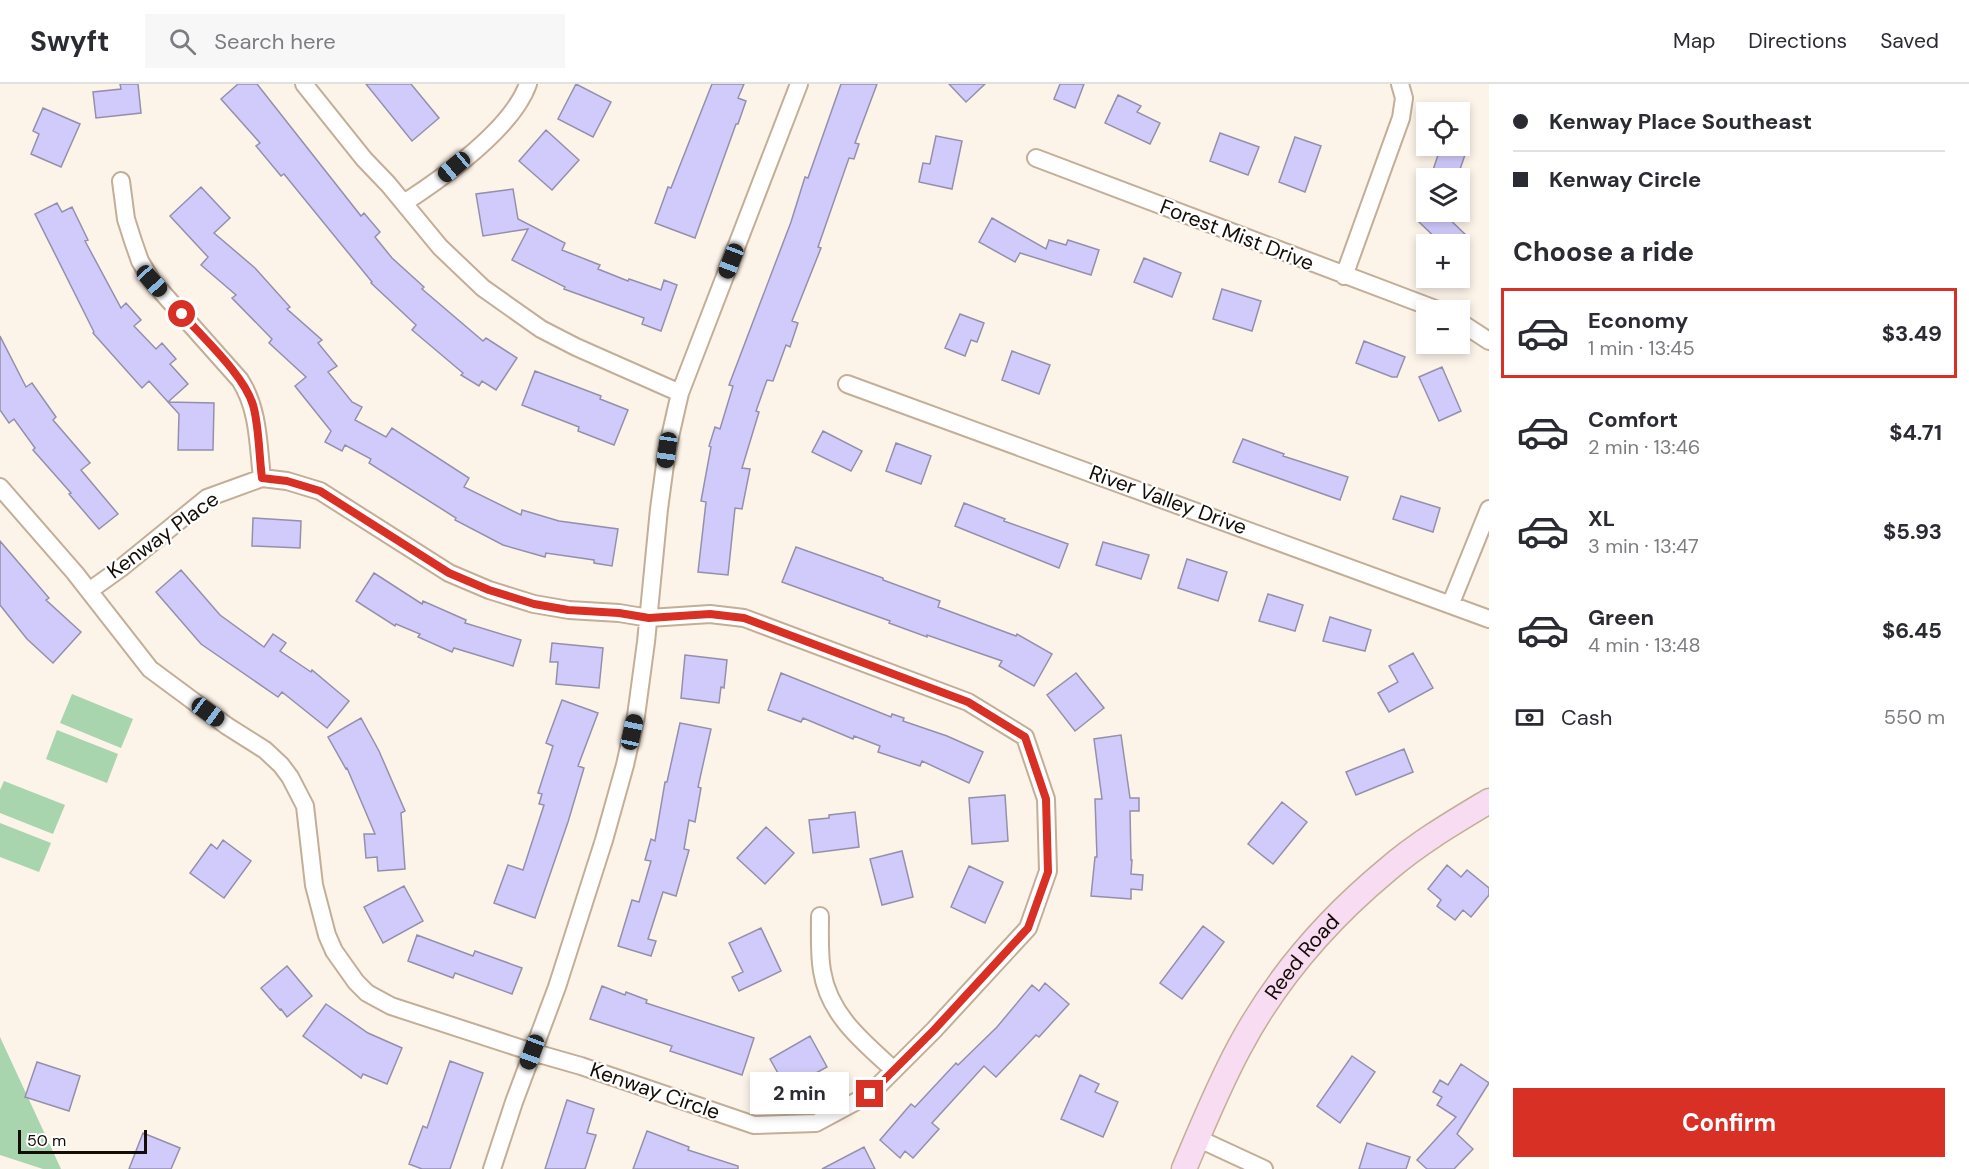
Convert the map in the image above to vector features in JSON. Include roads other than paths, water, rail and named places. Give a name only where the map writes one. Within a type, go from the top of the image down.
[{"type":"street","points":[[304,84],[364,159],[404,202],[440,247],[483,288],[541,329],[680,393]]},
{"type":"street","points":[[404,202],[438,181],[512,115],[523,98],[528,84]]},
{"type":"street","points":[[492,1169],[561,976],[625,765],[636,716],[649,618],[660,497],[667,450],[680,393],[799,84]]},
{"type":"street","points":[[1344,276],[1401,118],[1404,98],[1400,84]]},
{"type":"street","name":"Forest Mist Drive","points":[[1036,158],[1416,302]]},
{"type":"street","points":[[121,181],[126,219],[140,261],[152,281],[240,380],[248,393],[256,418],[262,478]]},
{"type":"street","points":[[1470,329],[1489,341]]},
{"type":"street","name":"River Valley Drive","points":[[846,384],[1489,619]]},
{"type":"street","name":"Kenway Place","points":[[90,591],[207,498],[262,478],[287,481],[320,491],[449,573],[489,590],[534,604],[568,610],[619,613],[649,618],[710,614]]},
{"type":"street","name":"Kenway Circle","points":[[0,487],[90,591],[150,669],[227,726],[265,750],[290,777],[305,806],[314,885],[327,935],[334,951],[356,982],[367,993],[391,1006],[581,1066],[754,1125],[816,1123],[870,1094],[1028,928],[1048,872],[1046,799],[1025,737],[968,702],[744,618],[710,614]]},
{"type":"street","points":[[1450,603],[1489,509]]},
{"type":"street","name":"Reed Road","points":[[1184,1169],[1239,1048],[1262,1010],[1304,952],[1361,892],[1388,868],[1489,801]]},
{"type":"street","points":[[820,916],[822,972],[834,1008],[856,1036],[894,1070]]},
{"type":"street","points":[[1197,1138],[1264,1169]]}]
